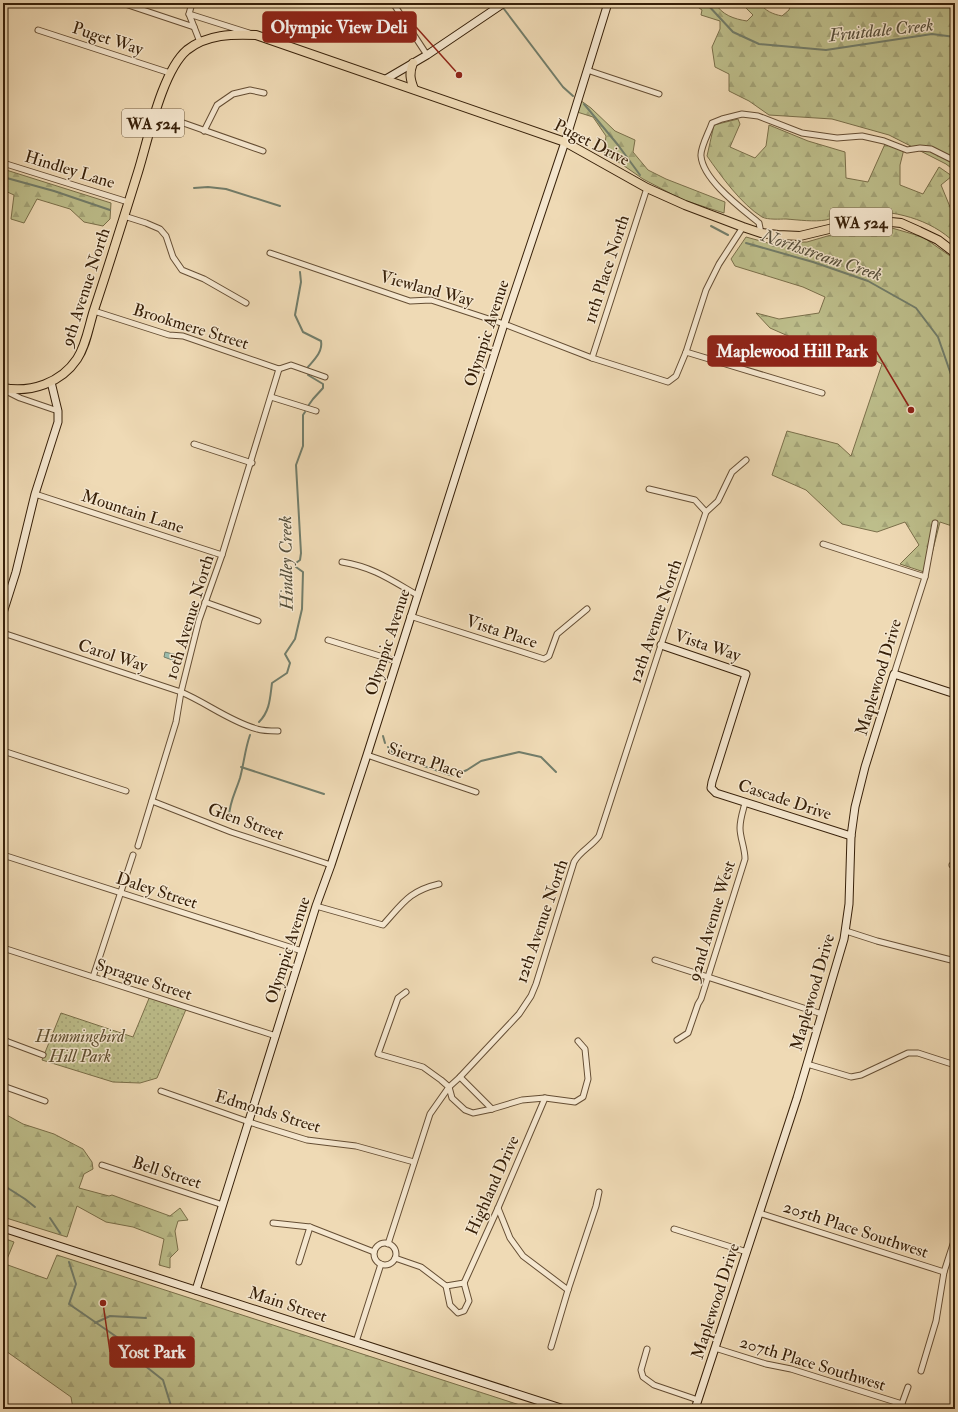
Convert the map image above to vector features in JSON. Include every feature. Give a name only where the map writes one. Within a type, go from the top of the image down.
[{"type":"main road","name":"9th Avenue North","points":[[51,382],[70,368],[85,344],[155,113],[170,73],[179,58],[186,51],[200,42],[211,38],[234,34],[256,35]]},
{"type":"main road","name":"Puget Drive","points":[[256,35],[565,142],[647,188],[761,233],[800,236],[858,222],[881,221],[901,223],[938,240],[955,253]]},
{"type":"main road","points":[[413,63],[410,78],[414,89]]},
{"type":"main road","name":"WA 524","points":[[3,389],[22,389],[44,385],[51,382]]},
{"type":"street","points":[[122,3],[194,27]]},
{"type":"street","points":[[192,3],[189,14],[200,42]]},
{"type":"street","points":[[392,3],[427,55]]},
{"type":"street","points":[[386,79],[427,55],[504,3]]},
{"type":"street","name":"Olympic Avenue","points":[[196,1290],[316,906],[331,865],[504,324],[565,142],[608,3]]},
{"type":"street","name":"Puget Drive","points":[[189,14],[256,35]]},
{"type":"street","name":"Puget Way","points":[[38,30],[170,73]]},
{"type":"street","points":[[588,70],[659,94]]},
{"type":"street","points":[[204,130],[217,105],[233,94],[250,90],[264,93]]},
{"type":"street","points":[[155,113],[263,151]]},
{"type":"street","points":[[761,233],[759,223],[714,183],[705,168],[701,156],[703,148],[712,123],[722,118],[742,114],[758,116],[802,133],[837,138],[862,136],[884,140],[908,150],[920,148],[931,149],[955,161]]},
{"type":"street","name":"Hindley Lane","points":[[3,163],[128,202]]},
{"type":"street","name":"11th Place North","points":[[592,358],[647,188]]},
{"type":"street","points":[[124,216],[160,229],[166,236],[173,257],[182,270],[204,279],[246,303]]},
{"type":"street","points":[[743,227],[719,264],[706,290],[686,352],[822,393]]},
{"type":"street","name":"Viewland Way","points":[[270,253],[410,300],[431,300],[504,324],[592,358],[668,382],[676,376],[686,352]]},
{"type":"street","name":"Brookmere Street","points":[[94,311],[169,335],[183,336],[280,369]]},
{"type":"street","points":[[280,369],[291,365],[325,377]]},
{"type":"street","name":"10th Avenue North","points":[[138,846],[176,722],[181,692],[205,602],[252,462],[280,369]]},
{"type":"street","points":[[3,613],[16,572],[35,494],[58,422],[58,411],[51,382]]},
{"type":"street","points":[[3,389],[20,398],[58,411]]},
{"type":"street","points":[[271,397],[316,411]]},
{"type":"street","points":[[194,444],[252,462]]},
{"type":"street","name":"12th Avenue North","points":[[388,1244],[430,1114],[449,1087],[519,1014],[531,996],[574,862],[580,854],[594,843],[599,836],[706,512],[718,501],[732,472],[746,460]]},
{"type":"street","points":[[649,488],[695,500],[706,512]]},
{"type":"street","name":"Mountain Lane","points":[[35,494],[222,555]]},
{"type":"street","name":"Maplewood Drive","points":[[695,1409],[807,1064],[846,931],[849,904],[851,836],[858,793],[925,578],[935,523]]},
{"type":"street","points":[[822,544],[925,578]]},
{"type":"street","points":[[342,562],[374,570],[417,595]]},
{"type":"street","points":[[205,602],[258,621]]},
{"type":"street","name":"Vista Place","points":[[410,616],[544,659],[549,656],[557,634],[587,609]]},
{"type":"street","name":"Carol Way","points":[[3,634],[197,698],[236,721],[258,730],[278,731]]},
{"type":"street","points":[[328,640],[396,661]]},
{"type":"street","name":"Vista Way","points":[[661,645],[746,674],[711,788]]},
{"type":"street","points":[[894,674],[955,694]]},
{"type":"street","points":[[3,751],[126,791]]},
{"type":"street","name":"Sierra Place","points":[[366,755],[476,792]]},
{"type":"street","name":"Cascade Drive","points":[[711,788],[716,793],[745,803],[851,836]]},
{"type":"street","name":"Glen Street","points":[[152,801],[231,832],[331,865]]},
{"type":"street","name":"92nd Avenue West","points":[[677,1040],[688,1034],[701,999],[745,859],[745,850],[740,829],[745,803]]},
{"type":"street","name":"Daley Street","points":[[3,855],[302,951]]},
{"type":"street","points":[[93,977],[132,855]]},
{"type":"street","points":[[316,906],[383,925],[410,895],[423,888],[439,884]]},
{"type":"street","points":[[846,931],[877,941],[955,961]]},
{"type":"street","name":"Sprague Street","points":[[3,948],[276,1036]]},
{"type":"street","points":[[655,960],[822,1014]]},
{"type":"street","points":[[406,992],[398,998],[378,1054],[423,1067],[449,1087],[452,1098],[465,1110],[473,1113],[522,1100],[545,1098],[575,1102],[583,1097],[588,1079],[585,1048],[578,1041]]},
{"type":"street","points":[[3,1052],[5,1040],[43,1055]]},
{"type":"street","points":[[807,1064],[851,1077],[861,1075],[908,1053],[918,1053],[955,1065]]},
{"type":"street","points":[[460,1077],[492,1109]]},
{"type":"street","points":[[3,1086],[45,1101]]},
{"type":"street","name":"Edmonds Street","points":[[161,1091],[249,1122],[307,1140],[356,1146],[414,1162]]},
{"type":"street","name":"Highland Drive","points":[[464,1283],[545,1098]]},
{"type":"street","name":"Bell Street","points":[[102,1165],[223,1205]]},
{"type":"street","points":[[551,1347],[596,1206],[599,1192]]},
{"type":"street","points":[[498,1208],[510,1238],[523,1256],[568,1290]]},
{"type":"street","name":"205th Place Southwest","points":[[759,1213],[944,1272]]},
{"type":"street","points":[[273,1223],[310,1227],[374,1252]]},
{"type":"street","points":[[299,1262],[310,1227]]},
{"type":"street","name":"Main Street","points":[[3,1228],[564,1409]]},
{"type":"street","points":[[674,1229],[747,1252]]},
{"type":"street","points":[[921,1371],[936,1322],[944,1272],[955,1238]]},
{"type":"street","points":[[381,1244],[388,1244],[394,1248],[396,1252],[395,1258],[390,1264],[381,1264],[375,1259],[374,1252],[381,1244]]},
{"type":"street","points":[[395,1258],[421,1267],[446,1286],[450,1305],[458,1313],[464,1311],[469,1301],[464,1283],[446,1286]]},
{"type":"street","points":[[356,1342],[381,1264]]},
{"type":"street","name":"207th Place Southwest","points":[[715,1348],[766,1364],[791,1369],[901,1407]]},
{"type":"street","points":[[647,1349],[642,1370],[642,1377],[654,1385],[698,1400]]},
{"type":"street","points":[[901,1407],[908,1387]]},
{"type":"green space","points":[[692,3],[715,3],[721,11],[729,16],[747,21],[753,15],[744,6],[731,3],[759,3],[769,12],[782,16],[789,10],[791,3],[955,3],[955,171],[946,164],[889,135],[832,119],[769,115],[749,101],[729,91],[729,74],[715,67],[712,47],[720,29],[720,21],[701,15],[702,10]]},
{"type":"green space","points":[[580,100],[591,108],[615,131],[635,140],[633,152],[648,170],[666,179],[725,202],[724,213],[683,200],[643,179],[604,152],[606,136],[593,117],[574,111]]},
{"type":"green space","points":[[738,119],[740,124],[730,147],[755,158],[766,146],[769,125],[808,141],[845,152],[846,178],[868,182],[885,144],[904,149],[900,165],[900,185],[923,194],[939,167],[952,176],[941,185],[955,219],[955,243],[935,228],[923,222],[910,217],[885,212],[872,211],[855,213],[817,221],[771,219],[762,217],[739,197],[707,156],[714,125]]},
{"type":"green space","points":[[3,169],[111,203],[110,219],[103,226],[84,222],[70,209],[37,199],[24,223],[11,219],[14,195],[3,190]]},
{"type":"green space","points":[[885,226],[923,237],[955,261],[955,527],[940,522],[927,573],[900,564],[919,545],[905,522],[877,532],[842,524],[806,490],[772,475],[787,431],[838,444],[851,456],[882,364],[841,342],[795,339],[770,328],[756,313],[779,319],[819,313],[825,297],[803,287],[735,266],[731,259],[746,237],[768,243],[807,242],[848,230]]},
{"type":"green space","name":"Hummingbird Hill Park","points":[[150,996],[187,1007],[157,1078],[140,1083],[113,1082],[42,1060],[61,1013],[133,1037]]},
{"type":"green space","points":[[3,1113],[23,1124],[54,1134],[83,1149],[92,1162],[93,1169],[84,1174],[79,1188],[109,1196],[112,1195],[170,1216],[180,1208],[188,1220],[178,1221],[175,1231],[178,1250],[170,1258],[170,1268],[159,1265],[164,1239],[133,1227],[106,1222],[77,1206],[67,1237],[3,1217]]},
{"type":"green space","points":[[3,1238],[14,1242],[5,1264],[47,1279],[57,1255],[532,1409],[73,1409],[71,1397],[3,1349]]},
{"type":"water","points":[[165,652],[177,655],[175,661],[164,657]]},
{"type":"waterway","name":"Fruitdale Creek","points":[[706,3],[733,32],[759,44],[826,50],[932,34],[955,37]]},
{"type":"waterway","name":"Northstream Creek","points":[[504,9],[563,87],[573,96]]},
{"type":"waterway","name":"Northstream Creek","points":[[584,104],[618,145],[640,175]]},
{"type":"waterway","name":"Hindley Creek","points":[[3,177],[54,191],[110,210]]},
{"type":"waterway","points":[[194,188],[208,187],[226,189],[280,206]]},
{"type":"waterway","name":"Northstream Creek","points":[[711,226],[728,235]]},
{"type":"waterway","name":"Northstream Creek","points":[[746,243],[813,262],[868,281],[916,308],[938,337],[955,386]]},
{"type":"waterway","points":[[300,272],[301,282],[295,315],[303,332],[321,341],[320,352],[308,367]]},
{"type":"waterway","name":"Hindley Creek","points":[[308,375],[323,384],[323,388],[308,406]]},
{"type":"waterway","name":"Hindley Creek","points":[[259,722],[263,718],[267,709],[272,683],[287,673],[290,663],[285,654],[295,639],[302,609],[303,572],[296,567],[296,563],[300,560],[301,553],[296,465],[303,446],[303,415],[305,412]]},
{"type":"waterway","name":"Hindley Creek","points":[[229,817],[230,807],[240,778],[250,735]]},
{"type":"waterway","name":"Hindley Creek","points":[[383,736],[385,743]]},
{"type":"waterway","name":"Hindley Creek","points":[[388,747],[394,755],[415,763]]},
{"type":"waterway","name":"Hindley Creek","points":[[424,766],[453,776],[467,770],[481,761],[519,752],[541,757],[556,772]]},
{"type":"waterway","points":[[241,767],[324,794]]},
{"type":"waterway","points":[[3,1185],[35,1207]]},
{"type":"waterway","points":[[50,1218],[60,1233]]},
{"type":"waterway","points":[[69,1262],[76,1284],[69,1304],[124,1342],[144,1365],[163,1380],[172,1409]]},
{"type":"waterway","points":[[95,1323],[110,1316],[146,1318]]},
{"type":"place","name":"Olympic View Deli","points":[[459,75]]},
{"type":"place","name":"Maplewood Hill Park","points":[[911,410]]},
{"type":"place","name":"Yost Park","points":[[103,1303]]}]
